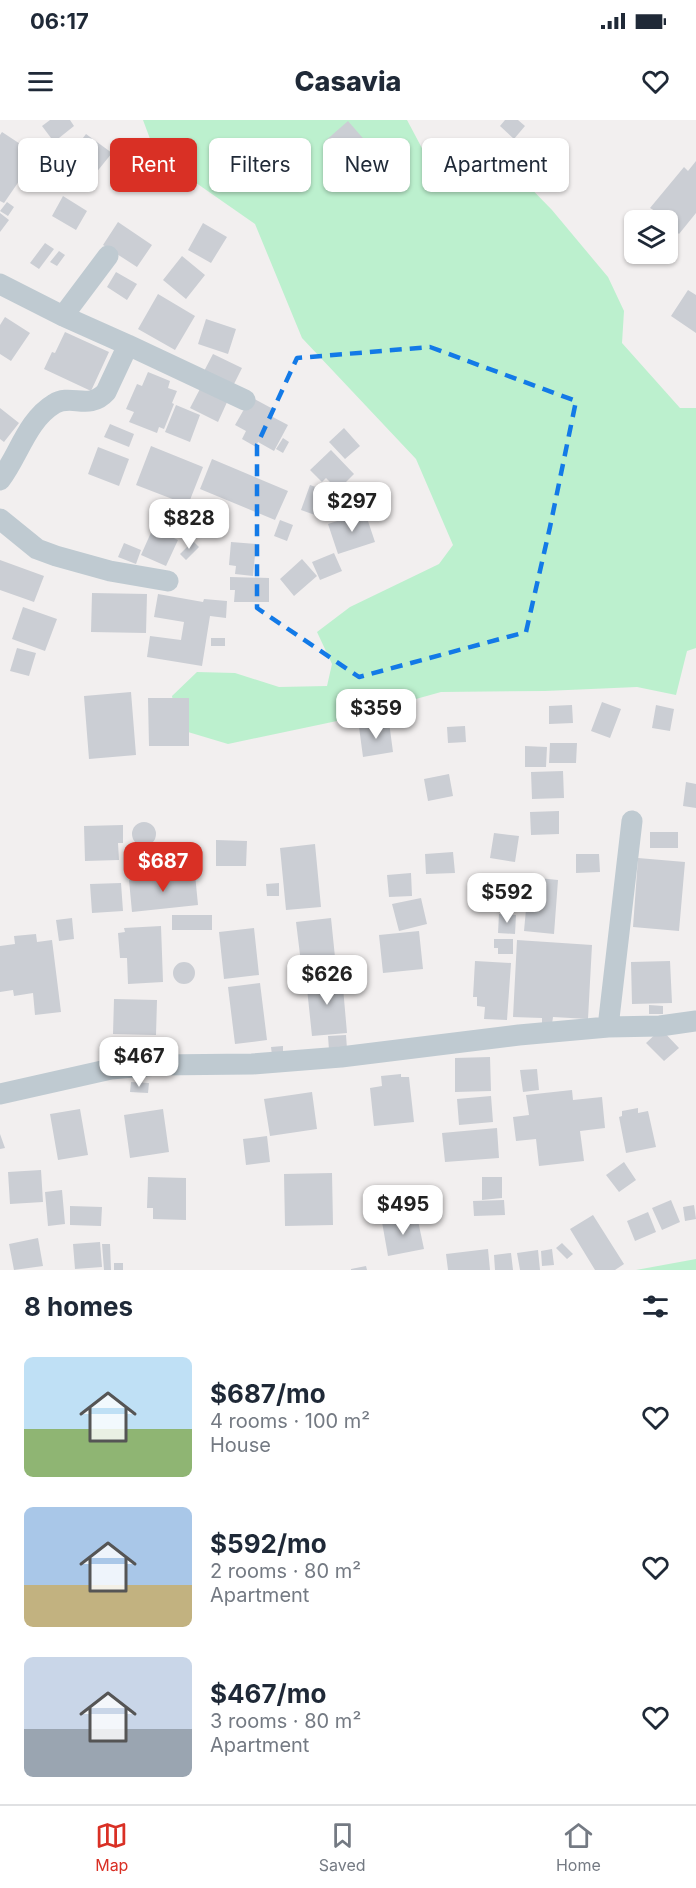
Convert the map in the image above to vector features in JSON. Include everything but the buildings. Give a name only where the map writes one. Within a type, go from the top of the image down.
[{"type":"street","points":[[63,316],[108,256]]},
{"type":"street","points":[[0,284],[63,316],[245,400]]},
{"type":"street","points":[[0,480],[10,468],[36,421],[46,409],[57,402],[94,401],[106,392],[129,345]]},
{"type":"street","points":[[0,519],[37,549],[110,571],[168,581]]},
{"type":"street","points":[[608,1027],[632,821]]},
{"type":"street","points":[[0,1094],[111,1069],[157,1065],[252,1064],[340,1057],[519,1035],[608,1027],[660,1026],[696,1021]]},
{"type":"highlighted area","points":[[430,347],[576,401],[526,632],[359,677],[257,608],[257,445],[297,358]]},
{"type":"green space","points":[[143,120],[407,120],[422,148],[422,192],[534,192],[552,210],[608,277],[624,311],[622,343],[680,408],[696,408],[696,648],[687,651],[676,695],[637,687],[441,692],[337,721],[228,744],[178,729],[172,696],[197,672],[235,673],[279,687],[327,686],[332,664],[317,632],[350,607],[439,564],[453,545],[416,459],[302,338],[255,224],[209,192],[311,192],[311,138],[209,138],[209,192],[197,184],[197,138],[150,138]]},
{"type":"green space","points":[[696,1259],[696,1270],[636,1270]]}]
